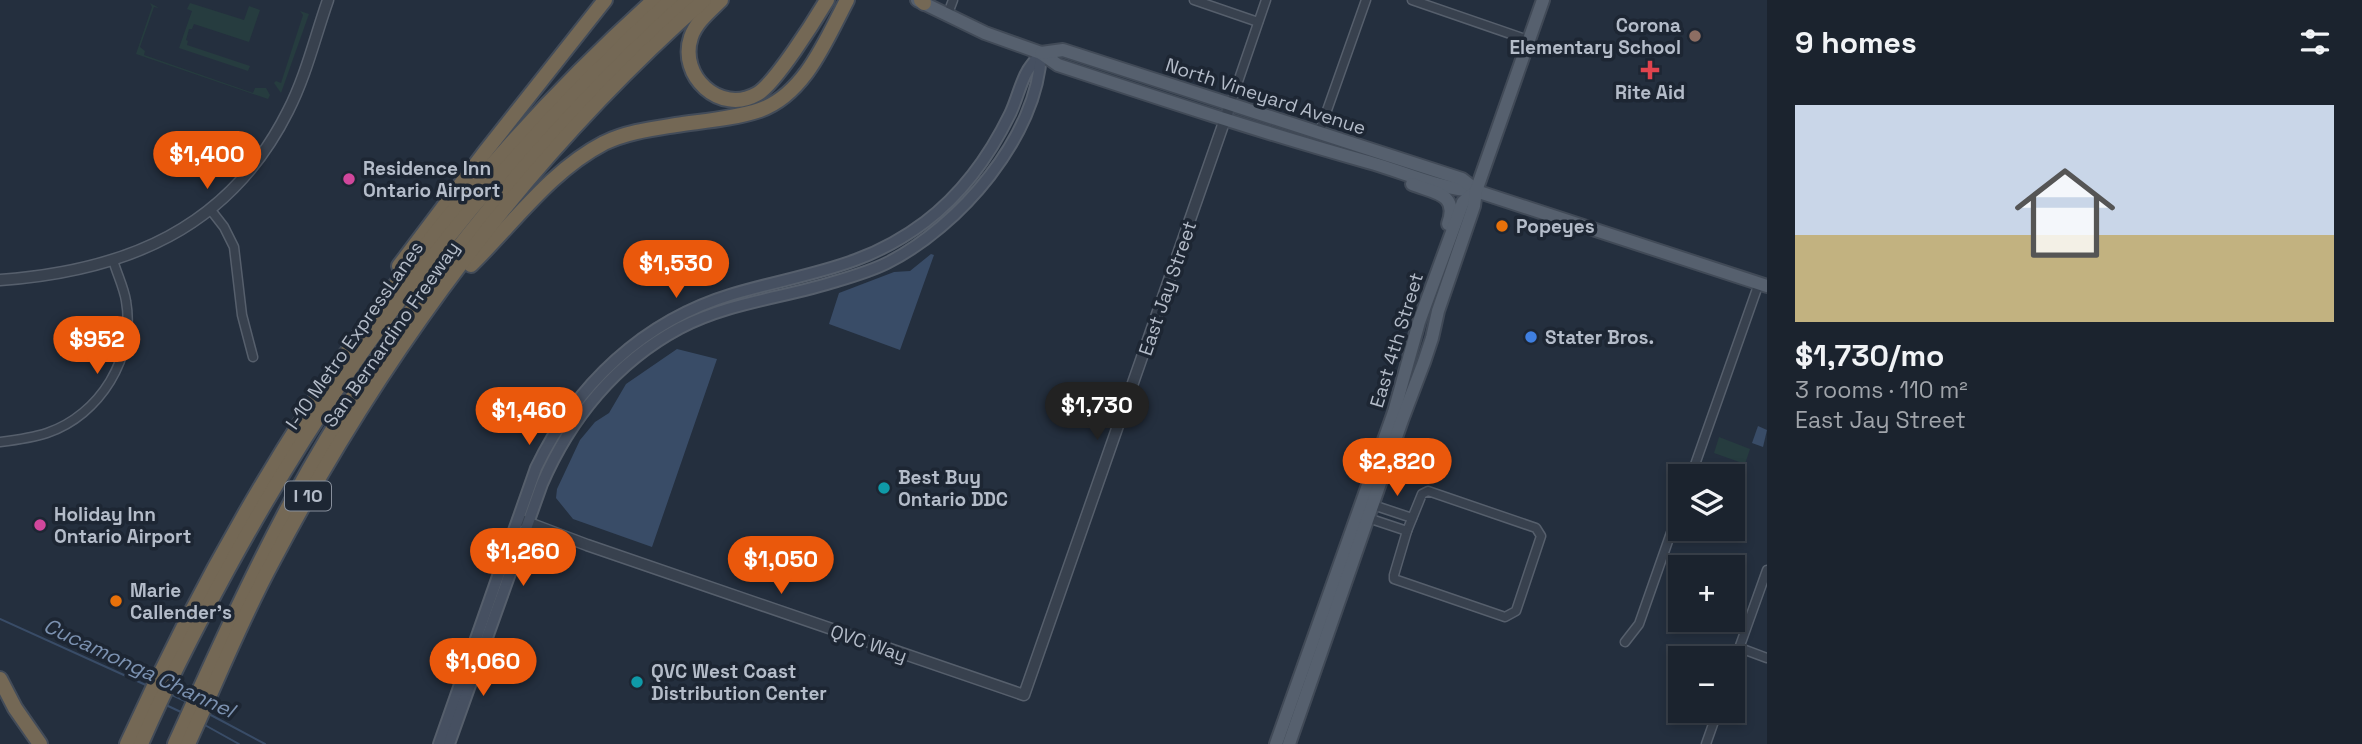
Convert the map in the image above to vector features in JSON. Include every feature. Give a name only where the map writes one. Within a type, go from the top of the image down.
[{"type":"highway","points":[[382,302],[398,267],[433,219],[605,0]]},
{"type":"highway","name":"San Bernardino Freeway","points":[[127,744],[197,602],[277,460],[382,302],[476,184],[598,52],[654,0]]},
{"type":"highway","name":"I-10 Metro ExpressLanes","points":[[160,679],[204,614],[258,515],[327,402],[404,293],[531,139],[671,0]]},
{"type":"highway","name":"I-10 Metro ExpressLanes","points":[[202,699],[243,597],[293,498],[401,327],[459,248],[544,144],[606,79],[688,0]]},
{"type":"highway","name":"San Bernardino Freeway","points":[[190,735],[202,699],[306,501],[364,403],[432,303],[500,215],[575,127],[704,0]]},
{"type":"highway","points":[[721,0],[695,28],[689,44],[689,61],[694,77],[701,85],[714,95],[735,100],[754,96],[769,85],[827,0]]},
{"type":"highway","points":[[432,303],[548,186],[589,151],[629,133],[756,111],[770,106],[787,94],[807,71],[847,0]]},
{"type":"highway","points":[[0,679],[15,708],[40,744]]},
{"type":"highway","points":[[116,744],[147,704]]},
{"type":"highway","points":[[141,744],[147,704]]},
{"type":"highway","points":[[175,744],[190,735]]},
{"type":"main road","name":"East 4th Street","points":[[1289,744],[1432,338],[1438,311],[1474,208],[1476,191],[1543,0]]},
{"type":"main road","name":"North Vineyard Avenue","points":[[920,1],[985,33],[1041,53],[1058,65],[1312,148],[1454,189],[1476,191],[1763,285]]},
{"type":"main road","name":"North Vineyard Avenue","points":[[1041,53],[1063,50],[1462,179],[1476,191]]},
{"type":"main road","points":[[439,744],[536,468],[549,441],[580,395],[609,364],[645,335],[678,316],[733,294],[830,270],[868,256],[926,221],[956,194],[988,153],[1013,107],[1027,70],[1041,53]]},
{"type":"main road","points":[[449,744],[554,456],[582,412],[609,381],[642,352],[678,329],[716,312],[835,282],[888,263],[936,230],[969,201],[992,173],[1014,139],[1040,77],[1041,53]]},
{"type":"main road","points":[[1312,148],[1326,145],[1367,156],[1379,152]]},
{"type":"main road","points":[[1392,170],[1401,179],[1446,197],[1451,204],[1451,216],[1423,298],[1423,313]]},
{"type":"main road","name":"East 4th Street","points":[[1276,744],[1394,412],[1423,313],[1463,202],[1476,191]]},
{"type":"street","points":[[0,280],[61,274],[113,260],[171,236],[209,209],[249,169],[279,127],[296,93],[328,0]]},
{"type":"street","points":[[947,16],[953,0]]},
{"type":"street","points":[[1194,0],[1258,22]]},
{"type":"street","name":"East Jay Street","points":[[1024,695],[1266,0]]},
{"type":"street","points":[[1319,133],[1366,0]]},
{"type":"street","points":[[1412,0],[1528,40]]},
{"type":"street","points":[[209,209],[225,227],[234,247],[242,316],[253,357]]},
{"type":"street","points":[[0,442],[31,438],[59,429],[86,411],[108,386],[121,358],[127,317],[126,300],[113,260]]},
{"type":"street","points":[[1696,464],[1763,285]]},
{"type":"street","points":[[1428,491],[1536,528],[1541,536],[1516,611],[1505,617],[1394,579],[1412,518],[1422,494],[1428,491]]},
{"type":"street","points":[[1373,505],[1412,518]]},
{"type":"street","points":[[1368,518],[1407,531]]},
{"type":"street","name":"QVC Way","points":[[517,519],[1024,695]]},
{"type":"street","points":[[1625,642],[1639,624],[1668,541]]},
{"type":"street","points":[[1741,646],[1767,570]]},
{"type":"street","points":[[1745,650],[1767,658]]},
{"type":"street","points":[[1709,743],[1714,723]]},
{"type":"green space","points":[[150,3],[159,8],[154,7],[140,47],[145,51],[144,55],[253,93],[255,88],[266,88],[270,95],[268,99],[136,54],[152,7]]},
{"type":"green space","points":[[190,3],[244,20],[249,6],[260,10],[249,42],[194,24],[192,29],[189,29],[186,40],[187,45],[250,66],[248,71],[179,48],[192,11],[187,9]]},
{"type":"green space","points":[[300,11],[309,14],[281,93],[274,83],[281,83],[303,15]]},
{"type":"green space","points":[[1719,437],[1750,449],[1745,464],[1714,453]]},
{"type":"water","points":[[931,254],[934,255],[900,350],[829,324],[839,293],[894,272],[910,271]]},
{"type":"water","points":[[677,349],[717,359],[652,547],[573,519],[556,498],[557,489],[580,440],[595,422],[609,413],[626,384]]},
{"type":"water","points":[[1758,426],[1767,430],[1763,447],[1752,443]]},
{"type":"waterway","name":"Cucamonga Channel","points":[[0,619],[148,686]]},
{"type":"waterway","name":"Cucamonga Channel","points":[[170,694],[187,702]]},
{"type":"waterway","points":[[166,705],[183,713]]},
{"type":"waterway","name":"Cucamonga Channel","points":[[207,713],[265,744]]},
{"type":"waterway","points":[[203,724],[239,744]]},
{"type":"place","name":"Corona Elementary School","points":[[1695,36]]},
{"type":"place","name":"Rite Aid","points":[[1650,70]]},
{"type":"place","name":"Residence Inn Ontario Airport","points":[[349,179]]},
{"type":"place","name":"Popeyes","points":[[1502,226]]},
{"type":"place","name":"Stater Bros.","points":[[1531,337]]},
{"type":"place","name":"Best Buy Ontario DDC","points":[[884,488]]},
{"type":"place","name":"Holiday Inn Ontario Airport","points":[[40,525]]},
{"type":"place","name":"Marie Callender's","points":[[116,601]]},
{"type":"place","name":"QVC West Coast Distribution Center","points":[[637,682]]}]
